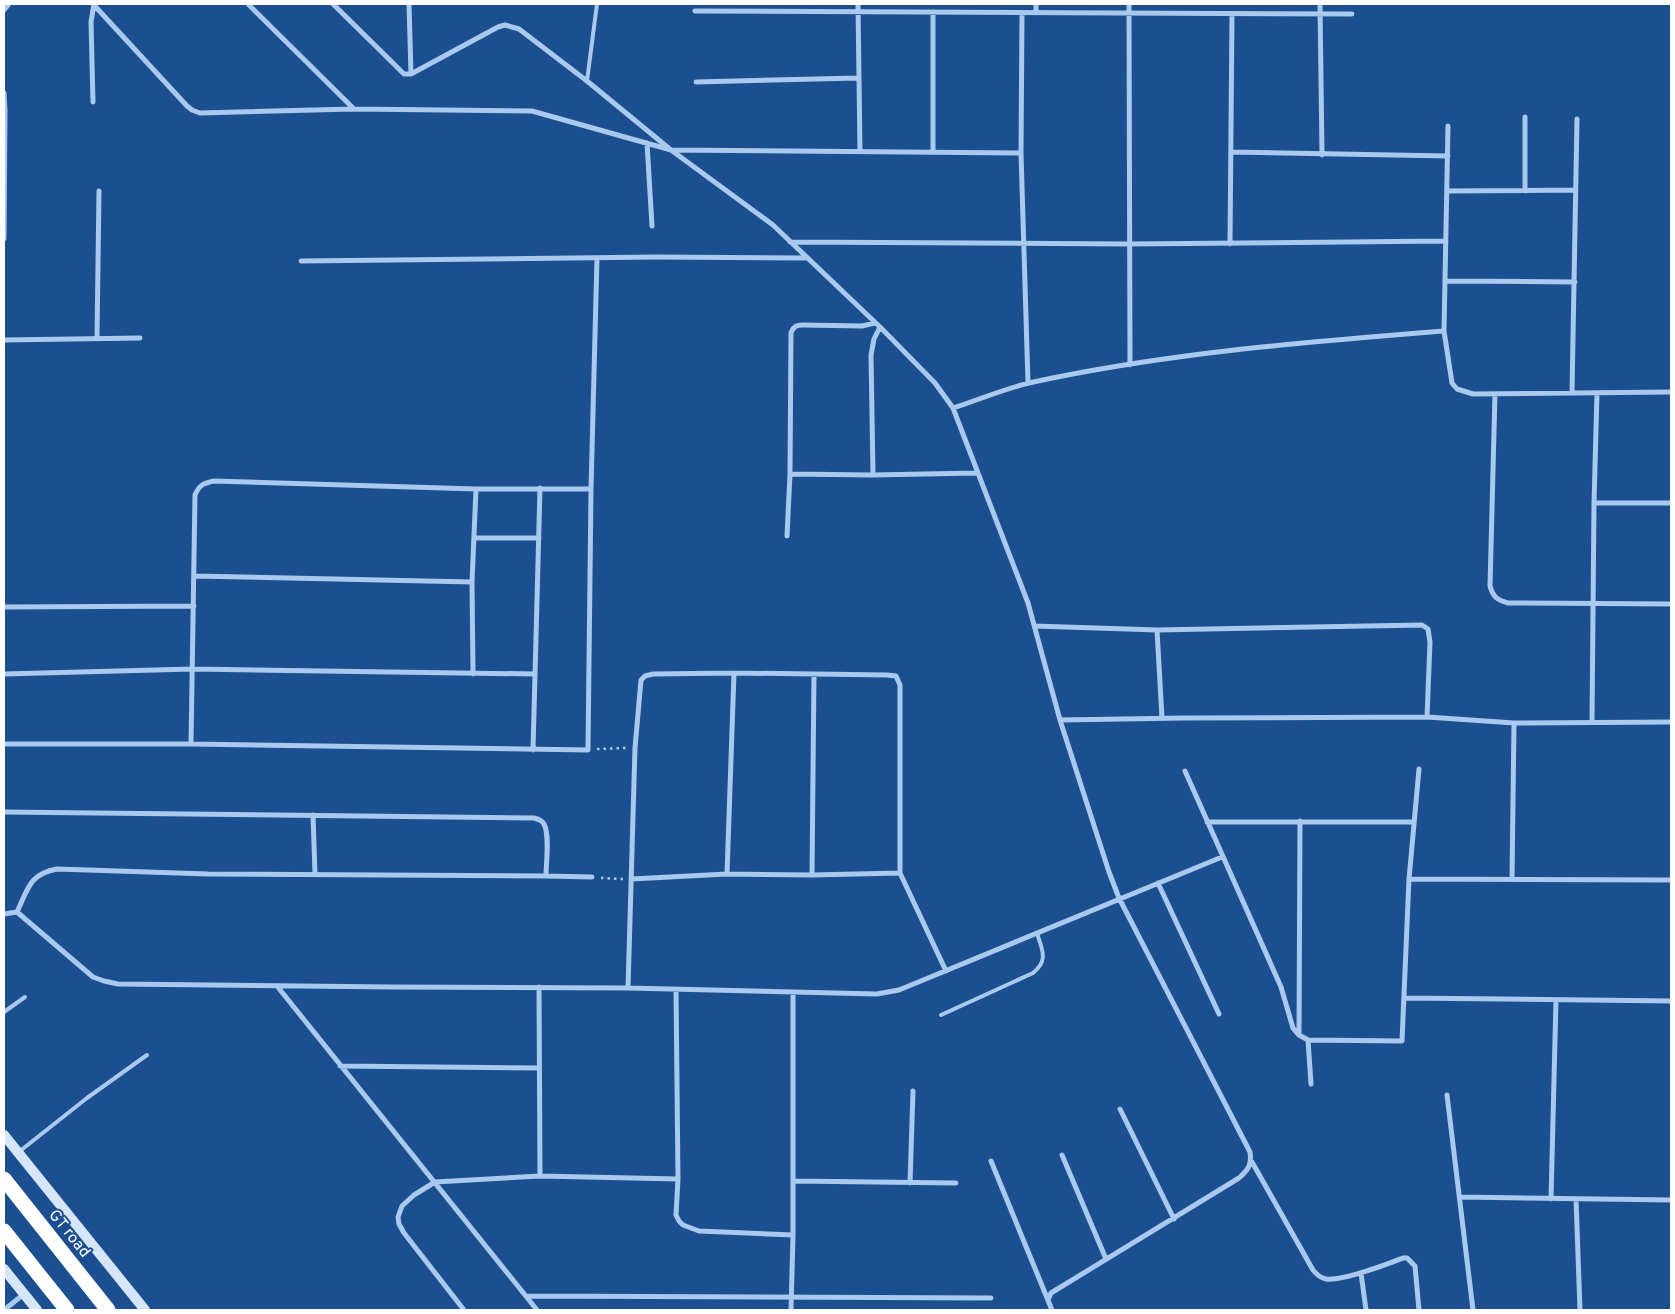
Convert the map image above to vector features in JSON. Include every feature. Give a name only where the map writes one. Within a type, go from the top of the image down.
[{"type":"highway","name":"GT road","points":[[4,1180],[108,1310]]},
{"type":"highway","points":[[4,1231],[67,1310]]},
{"type":"main road","points":[[4,1135],[145,1310]]},
{"type":"main road","points":[[4,1269],[37,1310]]},
{"type":"street","points":[[94,4],[164,82],[192,110],[200,113],[354,109],[532,111],[672,150],[1021,153]]},
{"type":"street","points":[[93,102],[91,22],[94,4]]},
{"type":"street","points":[[248,4],[354,109]]},
{"type":"street","points":[[333,4],[404,74],[412,74],[498,27],[505,25],[518,29],[672,150],[773,225],[876,323],[935,383],[953,408],[1028,603],[1060,720],[1119,898],[1250,1152],[1252,1162],[1313,1270],[1319,1277],[1331,1279],[1361,1272],[1403,1258],[1410,1260],[1415,1266],[1419,1310]]},
{"type":"street","points":[[409,4],[412,74]]},
{"type":"street","points":[[858,4],[860,152]]},
{"type":"street","points":[[1036,4],[1036,13]]},
{"type":"street","points":[[1129,4],[1128,244],[1130,365]]},
{"type":"street","points":[[1320,4],[1322,155]]},
{"type":"street","points":[[695,12],[1352,14]]},
{"type":"street","points":[[933,12],[933,152]]},
{"type":"street","points":[[1022,13],[1021,153],[1028,383]]},
{"type":"street","points":[[1230,244],[1232,14]]},
{"type":"street","points":[[696,82],[858,78]]},
{"type":"street","points":[[4,93],[4,239]]},
{"type":"street","points":[[1525,117],[1525,191]]},
{"type":"street","points":[[1572,393],[1577,119]]},
{"type":"street","points":[[1448,126],[1444,331],[1452,383],[1457,389],[1473,394],[1671,392]]},
{"type":"street","points":[[647,143],[652,226]]},
{"type":"street","points":[[1232,152],[1448,156]]},
{"type":"street","points":[[1447,191],[1576,190]]},
{"type":"street","points":[[97,339],[99,191]]},
{"type":"street","points":[[790,242],[1230,244],[1446,241]]},
{"type":"street","points":[[4,744],[191,744],[588,750],[591,489],[597,258]]},
{"type":"street","points":[[301,261],[806,258]]},
{"type":"street","points":[[1445,280],[1575,282]]},
{"type":"street","points":[[787,536],[790,474],[791,333],[793,328],[797,325],[862,326],[876,323]]},
{"type":"street","points":[[873,475],[872,355],[874,339],[880,327]]},
{"type":"street","points":[[953,408],[1028,383],[1130,365],[1274,345],[1444,331]]},
{"type":"street","points":[[4,340],[140,338]]},
{"type":"street","points":[[1495,394],[1490,586],[1497,600],[1508,604],[1671,604]]},
{"type":"street","points":[[1592,722],[1597,394]]},
{"type":"street","points":[[790,474],[977,473]]},
{"type":"street","points":[[191,744],[195,495],[198,488],[204,483],[214,481],[591,489]]},
{"type":"street","points":[[473,674],[472,582],[476,488]]},
{"type":"street","points":[[533,750],[540,488]]},
{"type":"street","points":[[1594,502],[1671,502]]},
{"type":"street","points":[[475,538],[539,538]]},
{"type":"street","points":[[194,576],[472,582]]},
{"type":"street","points":[[4,607],[194,606]]},
{"type":"street","points":[[1035,626],[1157,630],[1422,625],[1428,629],[1430,642],[1426,717]]},
{"type":"street","points":[[1157,630],[1162,718]]},
{"type":"street","points":[[4,674],[193,669],[535,674]]},
{"type":"street","points":[[727,874],[734,673]]},
{"type":"street","points":[[628,988],[635,748],[641,680],[645,676],[653,674],[734,673],[896,676],[900,686],[900,873],[946,971]]},
{"type":"street","points":[[812,875],[814,674]]},
{"type":"street","points":[[1060,720],[1426,717],[1514,723],[1671,722]]},
{"type":"street","points":[[1512,879],[1514,723]]},
{"type":"street","points":[[1185,771],[1281,987],[1294,1028],[1299,1036],[1308,1040],[1402,1041],[1409,879],[1419,769]]},
{"type":"street","points":[[4,812],[534,818],[544,824],[546,833],[546,876]]},
{"type":"street","points":[[313,815],[315,874]]},
{"type":"street","points":[[1299,1036],[1300,821]]},
{"type":"street","points":[[1207,822],[1413,822]]},
{"type":"street","points":[[4,914],[17,912],[93,977],[118,984],[628,988],[877,994],[899,990],[1222,857]]},
{"type":"street","points":[[17,912],[30,883],[44,872],[57,869],[208,874],[546,876],[592,878]]},
{"type":"street","points":[[631,879],[727,874],[900,873]]},
{"type":"street","points":[[1409,879],[1671,880]]},
{"type":"street","points":[[1158,883],[1219,1014]]},
{"type":"street","points":[[277,986],[537,1310]]},
{"type":"street","points":[[539,988],[540,1176]]},
{"type":"street","points":[[676,989],[678,1180],[676,1215],[683,1225],[699,1231],[793,1235]]},
{"type":"street","points":[[791,1310],[793,1235],[793,993]]},
{"type":"street","points":[[1405,998],[1671,1002]]},
{"type":"street","points":[[1551,1199],[1556,1000]]},
{"type":"street","points":[[1308,1040],[1311,1084]]},
{"type":"street","points":[[340,1066],[539,1068]]},
{"type":"street","points":[[910,1183],[913,1091]]},
{"type":"street","points":[[1447,1095],[1473,1310]]},
{"type":"street","points":[[1120,1109],[1174,1219]]},
{"type":"street","points":[[1062,1155],[1106,1259]]},
{"type":"street","points":[[991,1161],[1052,1310]]},
{"type":"street","points":[[1048,1300],[1051,1293],[1239,1178],[1248,1170],[1252,1162]]},
{"type":"street","points":[[464,1310],[399,1224],[398,1217],[402,1206],[414,1195],[435,1182],[540,1176],[678,1180]]},
{"type":"street","points":[[793,1181],[956,1183]]},
{"type":"street","points":[[1460,1197],[1671,1200]]},
{"type":"street","points":[[1576,1199],[1580,1310]]},
{"type":"street","points":[[1361,1272],[1366,1310]]},
{"type":"street","points":[[4,1310],[24,1294]]},
{"type":"street","points":[[526,1296],[991,1298]]},
{"type":"lane","points":[[586,81],[597,4]]},
{"type":"lane","points":[[941,1015],[1033,974],[1039,968],[1044,956],[1037,933]]},
{"type":"lane","points":[[4,1012],[24,997]]},
{"type":"lane","points":[[18,1153],[87,1098],[148,1055]]},
{"type":"path","points":[[588,750],[635,748]]},
{"type":"path","points":[[592,878],[631,879]]}]
